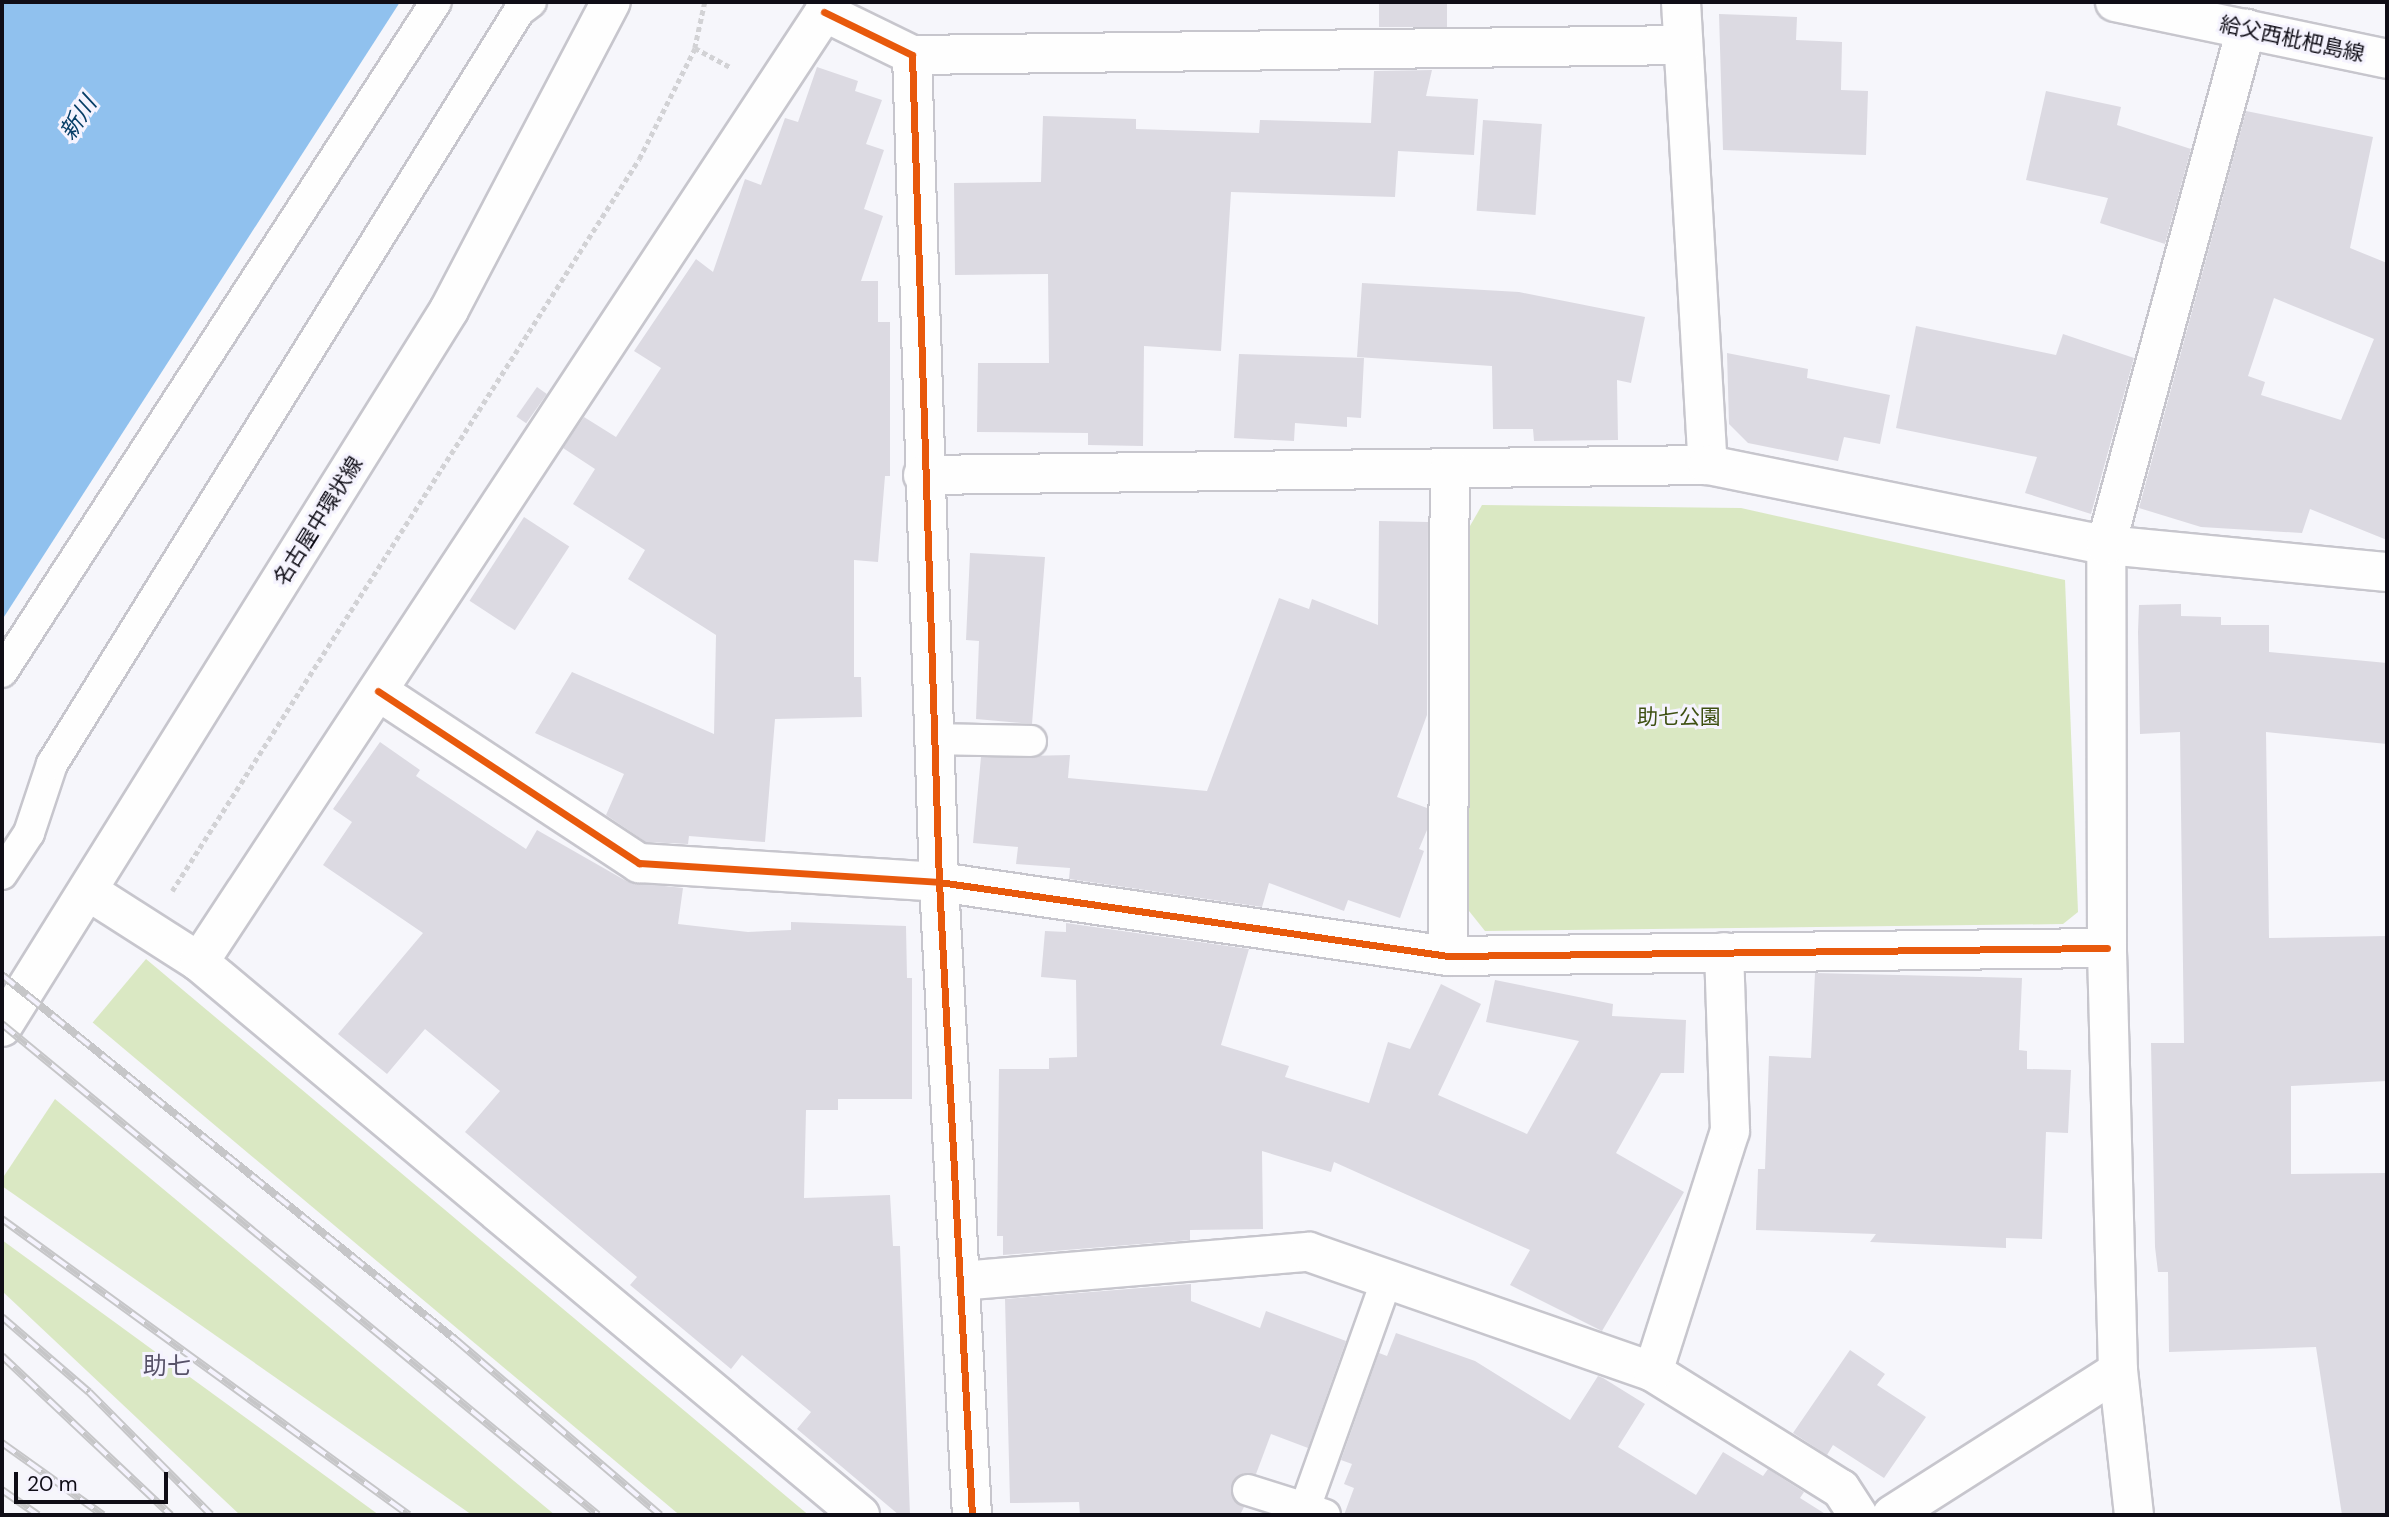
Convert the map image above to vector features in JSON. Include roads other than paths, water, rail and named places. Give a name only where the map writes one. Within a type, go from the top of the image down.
[{"type":"street","name":"名古屋中環状線","points":[[2,1027],[449,310],[611,2]]},
{"type":"street","points":[[1681,2],[1708,465]]},
{"type":"street","name":"給父西枇杷島線","points":[[2115,2],[2387,59]]},
{"type":"street","points":[[199,962],[827,7],[912,55],[1683,45]]},
{"type":"street","points":[[2134,1515],[2118,1371],[2107,948],[2106,545],[2246,29]]},
{"type":"street","points":[[912,55],[933,739],[972,1515]]},
{"type":"street","points":[[923,475],[1708,465],[2106,545],[2387,572]]},
{"type":"street","points":[[1448,956],[1450,469]]},
{"type":"street","points":[[378,691],[639,863],[939,882],[1448,956],[2107,948]]},
{"type":"street","points":[[88,891],[199,962],[860,1515]]},
{"type":"street","points":[[1653,1372],[1730,1130],[1724,952]]},
{"type":"street","points":[[960,1280],[1309,1252],[1653,1372],[1841,1489],[1858,1515]]},
{"type":"street","points":[[1892,1515],[2118,1371]]},
{"type":"lane","points":[[2,672],[436,2]]},
{"type":"lane","points":[[2,874],[29,833],[52,764],[519,11],[531,2]]},
{"type":"lane","points":[[933,739],[1031,741]]},
{"type":"lane","points":[[1248,1490],[1315,1512],[1387,1279]]},
{"type":"water","name":"新川","points":[[2,2],[400,2],[2,620]]},
{"type":"railway","points":[[2,975],[456,1340],[660,1515]]},
{"type":"railway","points":[[2,1024],[598,1515]]},
{"type":"railway","points":[[2,1219],[409,1515]]},
{"type":"railway","points":[[2,1317],[89,1392],[211,1515]]},
{"type":"railway","points":[[2,1356],[171,1515]]},
{"type":"railway","points":[[2,1443],[103,1515]]},
{"type":"railway","points":[[2,1490],[38,1515]]},
{"type":"district","name":"助七","points":[[167,1366]]},
{"type":"park label","name":"助七公園","points":[[1679,717]]}]
